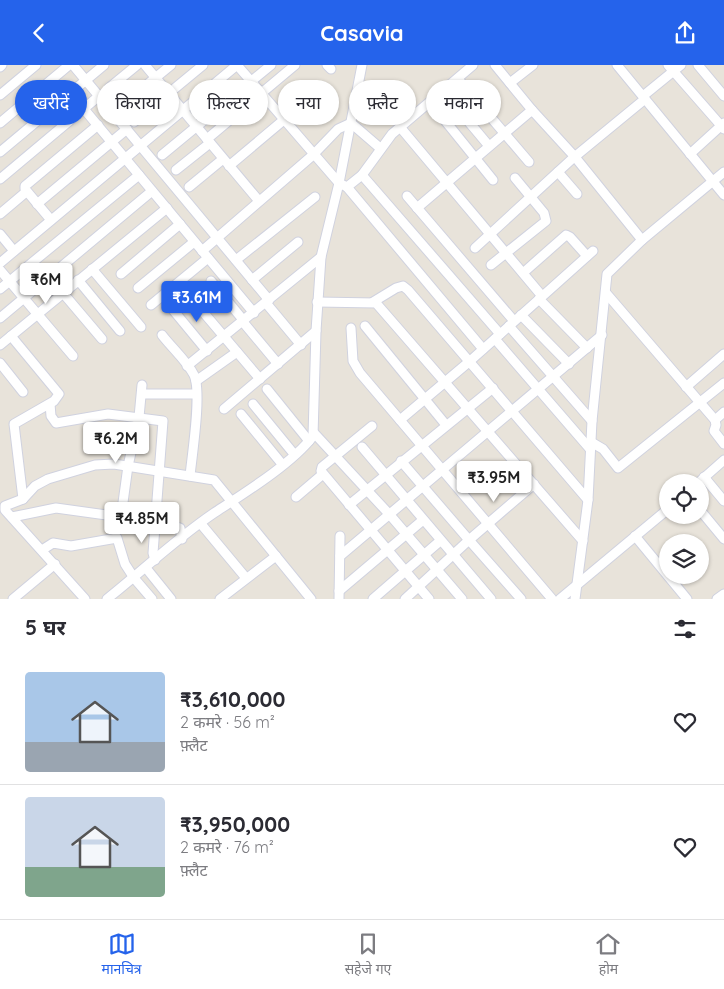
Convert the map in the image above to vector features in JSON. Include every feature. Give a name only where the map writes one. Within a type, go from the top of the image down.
[{"type":"street","points":[[0,95],[36,65]]},
{"type":"street","points":[[0,123],[69,65]]},
{"type":"street","points":[[73,65],[86,80],[104,65]]},
{"type":"street","points":[[119,80],[137,65]]},
{"type":"street","points":[[145,65],[156,78]]},
{"type":"street","points":[[154,80],[171,65]]},
{"type":"street","points":[[179,85],[203,65]]},
{"type":"street","points":[[0,263],[237,65],[249,80]]},
{"type":"street","points":[[253,80],[271,65]]},
{"type":"street","points":[[268,89],[295,65]]},
{"type":"street","points":[[359,80],[362,65]]},
{"type":"street","points":[[495,65],[642,240]]},
{"type":"street","points":[[510,83],[533,65]]},
{"type":"street","points":[[617,65],[724,195]]},
{"type":"street","points":[[475,248],[574,157],[644,97],[670,68],[681,65]]},
{"type":"street","points":[[698,65],[724,96]]},
{"type":"street","points":[[470,66],[458,79],[530,162]]},
{"type":"street","points":[[670,68],[723,126],[690,154]]},
{"type":"street","points":[[87,81],[97,94]]},
{"type":"street","points":[[87,106],[97,98]]},
{"type":"street","points":[[268,101],[278,113]]},
{"type":"street","points":[[343,185],[362,175],[380,148],[400,127],[426,105]]},
{"type":"street","points":[[179,106],[259,201]]},
{"type":"street","points":[[417,208],[532,110]]},
{"type":"street","points":[[87,112],[97,124]]},
{"type":"street","points":[[151,305],[205,255],[217,238],[313,155],[338,129],[349,124]]},
{"type":"street","points":[[0,152],[32,125]]},
{"type":"street","points":[[0,179],[65,125]]},
{"type":"street","points":[[51,220],[26,192],[25,187],[98,125],[254,313]]},
{"type":"street","points":[[124,125],[236,260],[301,345]]},
{"type":"street","points":[[162,155],[198,125]]},
{"type":"street","points":[[176,171],[226,125]]},
{"type":"street","points":[[189,187],[279,125]]},
{"type":"street","points":[[288,125],[313,155],[343,185],[483,349]]},
{"type":"street","points":[[107,599],[201,524],[282,464],[312,437],[317,302],[321,257],[343,185],[351,125]]},
{"type":"street","points":[[353,125],[380,148]]},
{"type":"street","points":[[448,125],[493,180]]},
{"type":"street","points":[[471,125],[489,146]]},
{"type":"street","points":[[400,127],[448,181],[506,255],[523,273],[540,298],[587,348]]},
{"type":"street","points":[[37,204],[127,129]]},
{"type":"street","points":[[558,172],[577,194]]},
{"type":"street","points":[[575,599],[588,500],[592,421],[610,270],[642,240],[724,172]]},
{"type":"street","points":[[0,289],[139,175]]},
{"type":"street","points":[[362,175],[497,336],[537,390],[591,446],[603,449],[618,468],[724,383]]},
{"type":"street","points":[[491,265],[506,255],[546,221],[544,213],[515,178]]},
{"type":"street","points":[[0,317],[152,191]]},
{"type":"street","points":[[0,214],[26,192]]},
{"type":"street","points":[[407,196],[515,321],[553,377],[592,421]]},
{"type":"street","points":[[236,260],[315,197]]},
{"type":"street","points":[[0,345],[167,208]]},
{"type":"street","points":[[121,274],[180,224]]},
{"type":"street","points":[[0,235],[14,251]]},
{"type":"street","points":[[400,420],[470,361],[590,253],[566,235],[523,273]]},
{"type":"street","points":[[138,289],[194,241]]},
{"type":"street","points":[[252,280],[298,242]]},
{"type":"street","points":[[187,366],[321,257]]},
{"type":"street","points":[[92,269],[141,327]]},
{"type":"street","points":[[0,270],[74,356]]},
{"type":"street","points":[[78,280],[120,331]]},
{"type":"street","points":[[211,281],[278,364]]},
{"type":"street","points":[[317,302],[373,302],[396,288],[403,286],[470,361],[588,500]]},
{"type":"street","points":[[63,293],[102,339]]},
{"type":"street","points":[[187,293],[260,379]]},
{"type":"street","points":[[606,293],[715,420],[714,431],[724,444]]},
{"type":"street","points":[[373,302],[468,407],[583,541]]},
{"type":"street","points":[[169,305],[207,351]]},
{"type":"street","points":[[515,321],[569,363]]},
{"type":"street","points":[[365,326],[446,425]]},
{"type":"street","points":[[351,328],[351,351],[355,366],[552,599]]},
{"type":"street","points":[[224,409],[316,331]]},
{"type":"street","points":[[162,335],[187,366],[196,381],[190,475]]},
{"type":"street","points":[[340,556],[602,335]]},
{"type":"street","points":[[11,336],[59,392],[58,397],[50,404],[14,424],[23,499]]},
{"type":"street","points":[[196,381],[237,352]]},
{"type":"street","points":[[686,387],[724,354]]},
{"type":"street","points":[[0,363],[23,392]]},
{"type":"street","points":[[349,505],[366,489],[493,388]]},
{"type":"street","points":[[12,517],[56,508],[121,517],[128,466],[139,417],[142,389],[196,394]]},
{"type":"street","points":[[267,389],[312,437],[366,489],[462,599]]},
{"type":"street","points":[[50,404],[50,416],[56,423],[108,414],[163,421],[153,553],[155,560]]},
{"type":"street","points":[[253,404],[294,454]]},
{"type":"street","points":[[715,420],[724,412]]},
{"type":"street","points":[[241,414],[282,464]]},
{"type":"street","points":[[372,426],[322,467],[323,474],[430,599]]},
{"type":"street","points":[[362,447],[491,599]]},
{"type":"street","points":[[401,461],[521,599]]},
{"type":"street","points":[[708,474],[724,461]]},
{"type":"street","points":[[85,599],[12,517],[5,506],[23,499],[38,484],[65,472],[95,465],[128,466],[214,480],[234,501],[311,599]]},
{"type":"street","points":[[296,497],[323,474]]},
{"type":"street","points":[[405,599],[452,555],[534,484]]},
{"type":"street","points":[[709,487],[724,501]]},
{"type":"street","points":[[560,599],[659,517]]},
{"type":"street","points":[[339,595],[423,520]]},
{"type":"street","points":[[709,521],[724,539]]},
{"type":"street","points":[[201,524],[246,578]]},
{"type":"street","points":[[173,526],[180,529],[182,539]]},
{"type":"street","points":[[339,595],[340,535]]},
{"type":"street","points":[[42,550],[53,543],[71,546],[115,537],[119,540],[123,557],[134,578],[152,599]]},
{"type":"street","points":[[635,537],[688,599]]},
{"type":"street","points":[[373,599],[440,541]]},
{"type":"street","points":[[220,599],[276,556]]},
{"type":"street","points":[[13,599],[55,564]]},
{"type":"street","points":[[146,568],[171,599]]},
{"type":"street","points":[[718,599],[724,594]]}]
